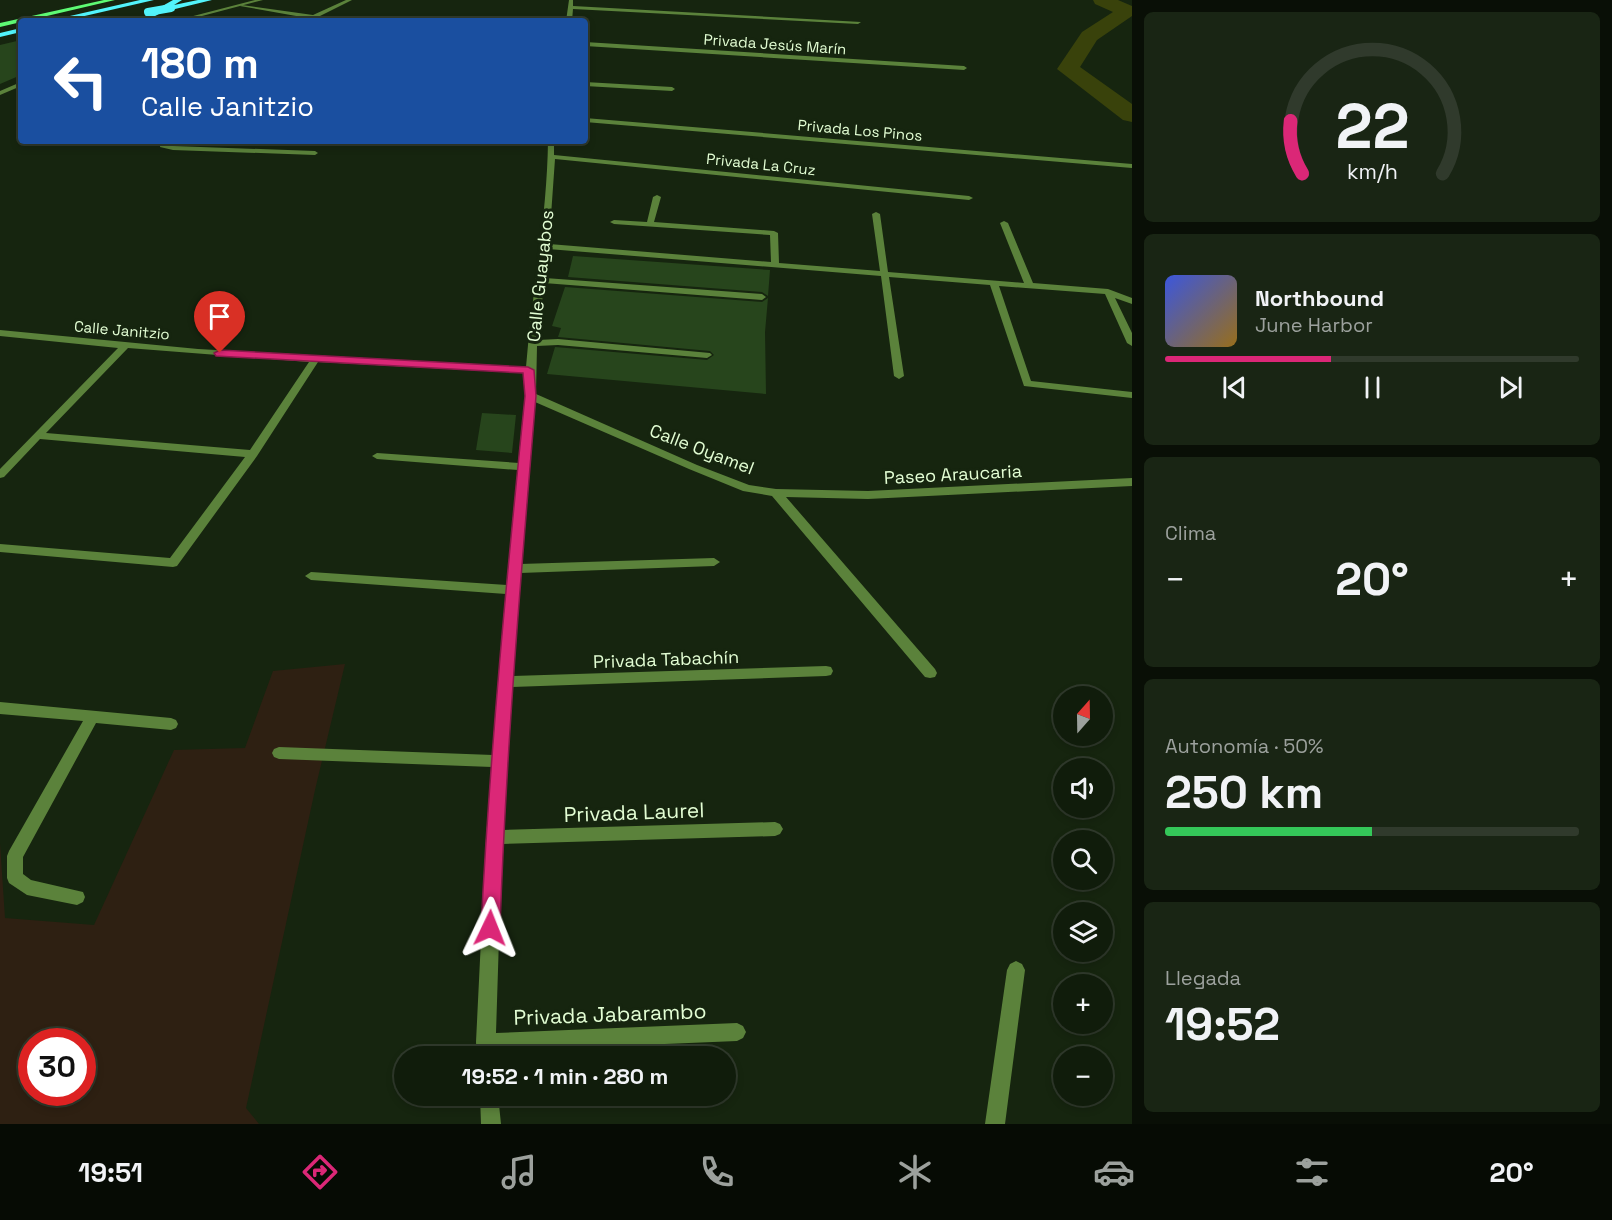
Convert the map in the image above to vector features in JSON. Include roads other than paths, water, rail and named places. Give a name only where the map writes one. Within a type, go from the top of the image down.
[{"type":"highway","points":[[51,18],[128,0]]},
{"type":"highway","points":[[66,18],[150,0]]},
{"type":"highway","points":[[74,18],[150,0]]},
{"type":"highway","points":[[138,18],[178,0]]},
{"type":"highway","points":[[138,18],[148,12],[208,0]]},
{"type":"highway","points":[[0,32],[18,29]]},
{"type":"highway","points":[[0,41],[18,38]]},
{"type":"main road","points":[[20,18],[90,0]]},
{"type":"main road","points":[[24,18],[112,0]]},
{"type":"main road","points":[[0,23],[18,18]]},
{"type":"main road","points":[[0,23],[18,19]]},
{"type":"street","points":[[190,18],[261,0]]},
{"type":"street","points":[[313,17],[350,0]]},
{"type":"street","points":[[569,18],[571,3],[858,22]]},
{"type":"street","points":[[242,6],[313,17],[336,18]]},
{"type":"street","name":"Privada Jesús Marín","points":[[588,44],[964,68]]},
{"type":"street","points":[[588,84],[672,89]]},
{"type":"street","points":[[0,93],[18,85]]},
{"type":"street","name":"Privada Los Pinos","points":[[588,120],[1132,166]]},
{"type":"street","points":[[163,144],[162,146],[172,148],[315,153]]},
{"type":"street","name":"Calle Guayabos","points":[[486,1046],[494,837],[514,569],[531,396],[528,370],[543,246],[552,157],[551,144]]},
{"type":"street","name":"Privada La Cruz","points":[[552,157],[969,198]]},
{"type":"street","points":[[650,224],[657,196]]},
{"type":"street","points":[[876,214],[899,376]]},
{"type":"street","points":[[614,222],[774,233],[775,264]]},
{"type":"street","points":[[1004,223],[1029,285]]},
{"type":"street","points":[[543,246],[1108,292],[1132,301]]},
{"type":"street","points":[[539,280],[762,297]]},
{"type":"street","points":[[994,283],[1027,384],[1132,395]]},
{"type":"street","points":[[1108,292],[1132,343]]},
{"type":"street","name":"Calle Janitzio","points":[[0,333],[124,347],[315,360],[528,370]]},
{"type":"street","points":[[533,343],[558,342],[707,355]]},
{"type":"street","points":[[0,475],[124,347]]},
{"type":"street","points":[[0,548],[173,563],[253,454],[315,360]]},
{"type":"street","name":"Calle Oyamel","points":[[531,396],[693,467],[747,488],[776,493]]},
{"type":"street","points":[[38,436],[253,454]]},
{"type":"street","points":[[377,456],[523,466]]},
{"type":"street","name":"Paseo Araucaria","points":[[776,493],[868,495],[1132,482]]},
{"type":"street","points":[[776,493],[930,673]]},
{"type":"street","points":[[514,569],[714,562]]},
{"type":"street","points":[[311,576],[513,590]]},
{"type":"street","name":"Privada Tabachín","points":[[507,682],[826,671]]},
{"type":"street","points":[[0,708],[171,724]]},
{"type":"street","points":[[77,897],[27,887],[15,878],[15,856],[93,716]]},
{"type":"street","points":[[279,753],[500,761]]},
{"type":"street","name":"Privada Laurel","points":[[494,837],[775,829]]},
{"type":"street","points":[[995,1124],[1016,970]]},
{"type":"street","name":"Privada Jabarambo","points":[[530,1046],[737,1032]]},
{"type":"street","points":[[490,1106],[491,1124]]},
{"type":"waterway","points":[[1102,0],[1127,11],[1089,36],[1068,69],[1132,115]]}]
